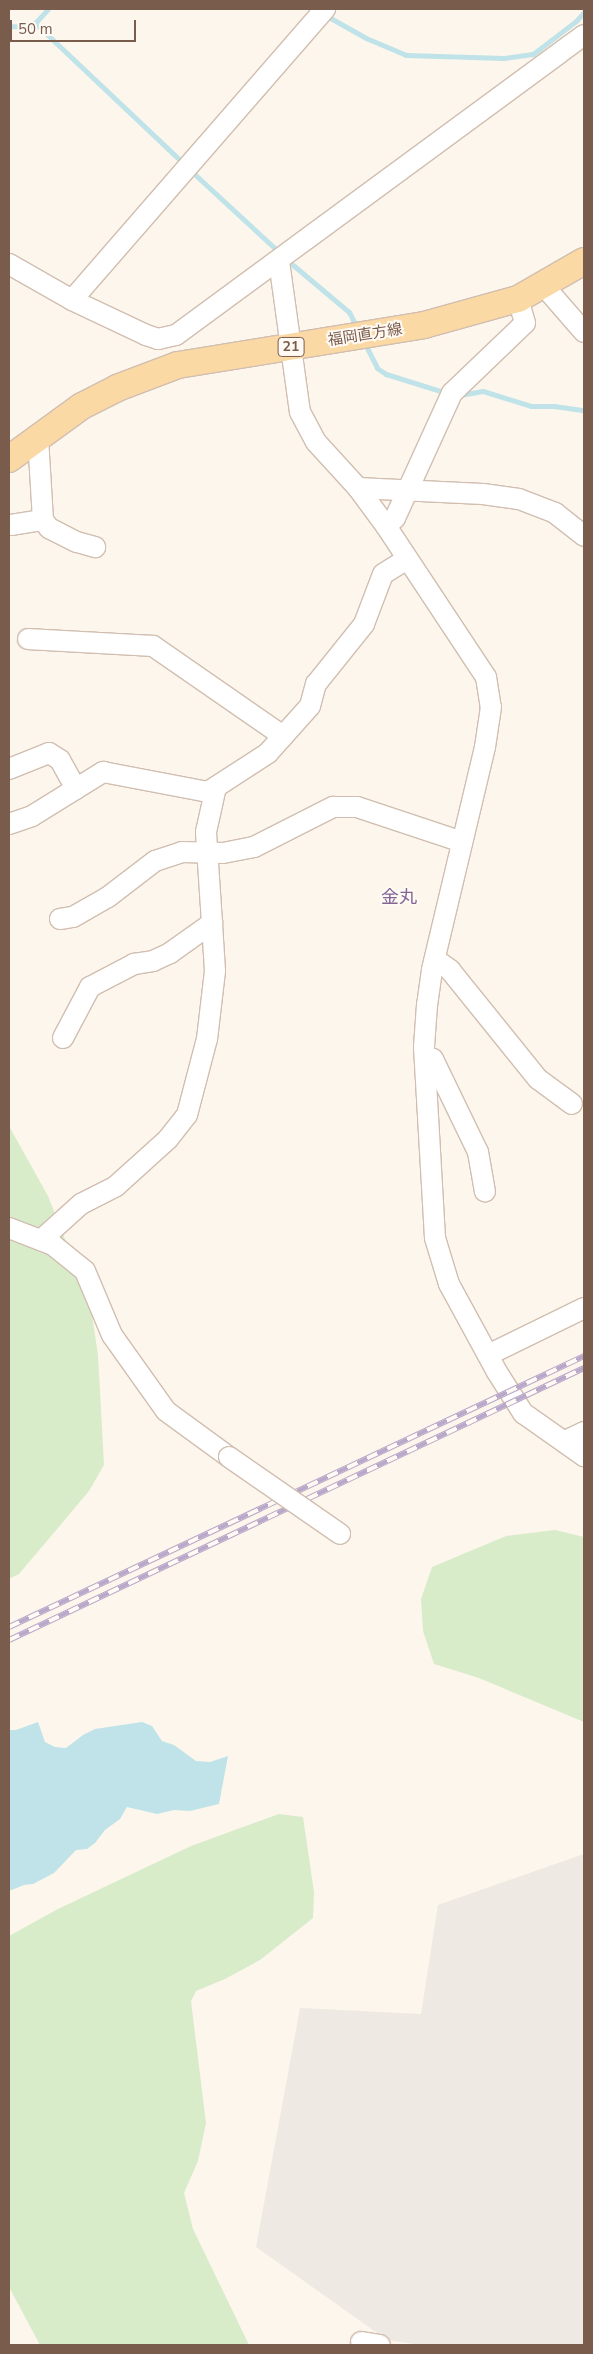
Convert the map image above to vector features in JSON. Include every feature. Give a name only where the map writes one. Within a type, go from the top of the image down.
[{"type":"main road","name":"福岡直方線","points":[[9,459],[82,406],[117,388],[178,365],[424,325],[518,299],[544,286],[584,261]]},
{"type":"street","points":[[72,300],[325,9]]},
{"type":"street","points":[[9,264],[72,300],[158,339],[176,335],[584,35]]},
{"type":"street","points":[[279,261],[300,412],[316,442],[358,488],[386,526],[473,654],[486,678],[491,707],[485,746],[435,959],[427,1005],[425,1057],[434,1238],[449,1284],[523,1413],[584,1456]]},
{"type":"street","points":[[544,286],[584,332]]},
{"type":"street","points":[[386,526],[395,518],[452,393],[525,323],[518,299]]},
{"type":"street","points":[[38,438],[43,520],[49,528],[95,547]]},
{"type":"street","points":[[358,488],[519,499],[555,513],[584,536]]},
{"type":"street","points":[[11,525],[43,520]]},
{"type":"street","points":[[9,824],[32,816],[103,772],[208,792],[216,787],[268,752],[310,706],[316,684],[364,624],[383,574],[407,559]]},
{"type":"street","points":[[28,639],[153,646],[283,736]]},
{"type":"street","points":[[9,769],[48,752],[60,760],[76,789]]},
{"type":"street","points":[[41,1240],[81,1204],[116,1186],[168,1139],[187,1115],[207,1038],[215,971],[206,832],[216,787]]},
{"type":"street","points":[[60,919],[73,917],[108,897],[155,861],[182,852],[223,853],[254,847],[333,807],[364,809],[462,842]]},
{"type":"street","points":[[63,1038],[90,987],[134,964],[153,961],[170,953],[212,922]]},
{"type":"street","points":[[435,959],[450,970],[538,1080],[572,1104]]},
{"type":"street","points":[[425,1057],[433,1059],[478,1152],[485,1192]]},
{"type":"street","points":[[9,1228],[53,1245],[85,1270],[112,1335],[166,1411],[340,1534]]},
{"type":"street","points":[[488,1355],[584,1308]]},
{"type":"street","points":[[565,1441],[584,1432]]},
{"type":"shaded area","points":[[584,1854],[584,2345],[421,2345],[387,2340],[256,2247],[300,2008],[421,2014],[438,1905]]},
{"type":"green space","points":[[9,1126],[48,1196],[90,1302],[98,1355],[104,1465],[89,1491],[19,1574],[9,1579]]},
{"type":"green space","points":[[555,1530],[584,1537],[584,1722],[479,1678],[434,1664],[423,1631],[421,1599],[432,1567],[506,1536]]},
{"type":"green space","points":[[279,1814],[303,1817],[314,1892],[313,1918],[260,1960],[225,1979],[196,1991],[191,2001],[206,2123],[198,2161],[184,2193],[193,2229],[249,2345],[40,2345],[9,2287],[9,1936],[58,1909],[191,1846]]},
{"type":"water","points":[[38,1722],[45,1742],[55,1747],[66,1748],[83,1735],[95,1729],[142,1722],[152,1726],[162,1741],[174,1745],[196,1761],[210,1762],[228,1756],[219,1804],[190,1811],[174,1810],[157,1814],[127,1807],[120,1819],[105,1830],[95,1843],[87,1849],[76,1850],[54,1873],[33,1884],[24,1885],[9,1891],[9,1730],[16,1730]]},
{"type":"waterway","points":[[9,26],[27,27],[35,23],[48,9]]},
{"type":"waterway","points":[[325,15],[366,38],[406,55],[504,58],[533,54],[576,21],[584,12]]},
{"type":"waterway","points":[[35,23],[184,164]]},
{"type":"waterway","points":[[190,170],[281,254]]},
{"type":"waterway","points":[[287,260],[349,312],[357,328]]},
{"type":"waterway","points":[[364,342],[377,368],[386,374],[447,393]]},
{"type":"waterway","points":[[460,395],[483,391],[531,406],[554,406],[584,410]]},
{"type":"railway","points":[[9,1627],[584,1356]]},
{"type":"railway","points":[[9,1640],[584,1368]]},
{"type":"district","name":"金丸","points":[[399,897]]}]
